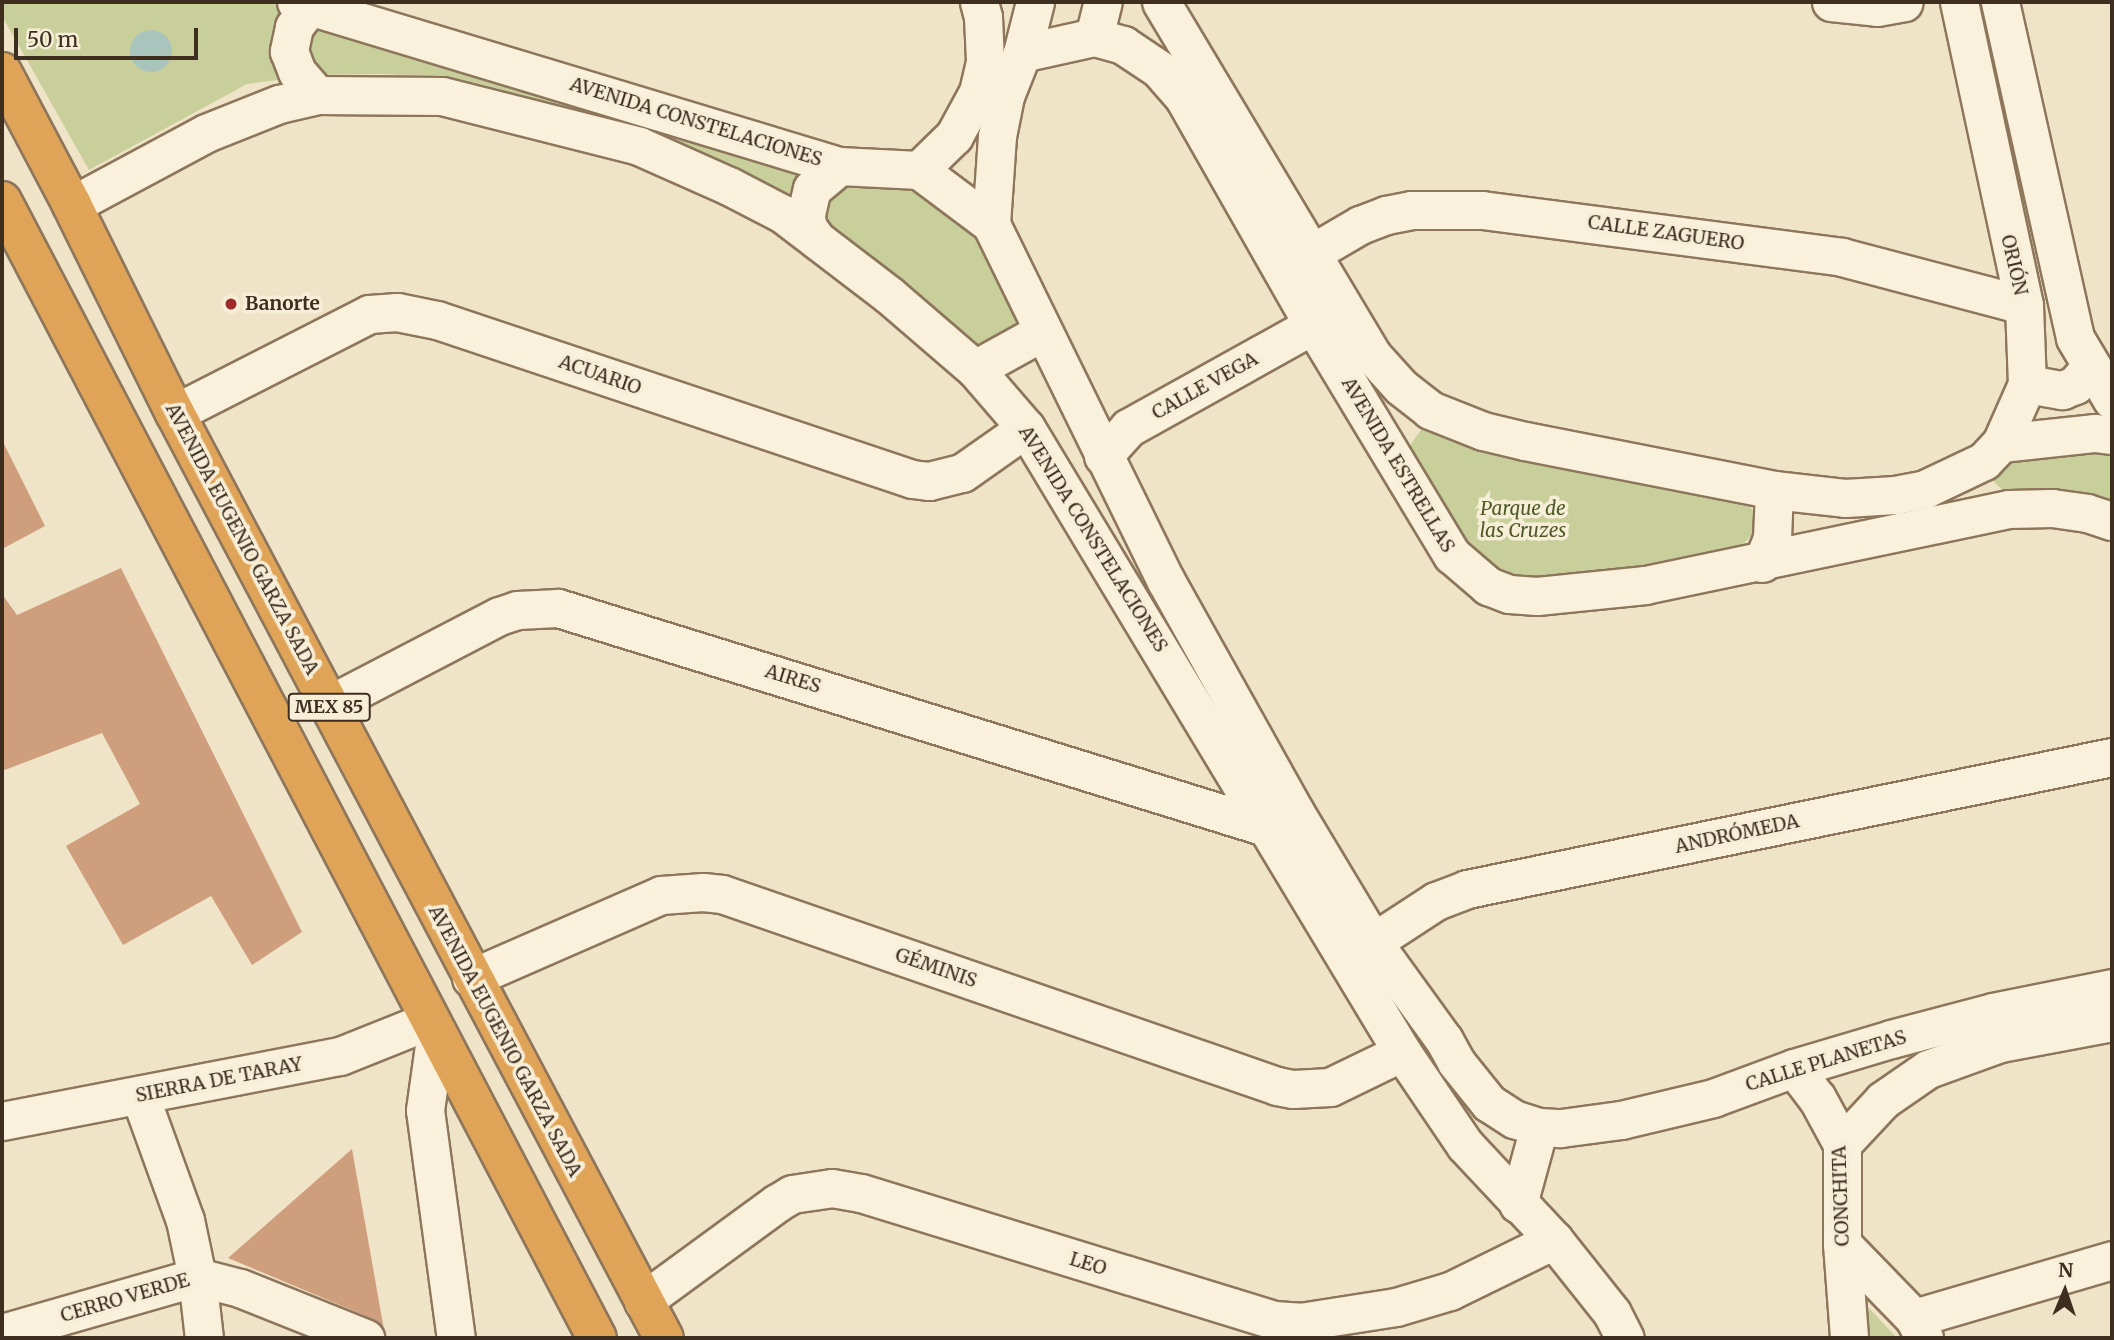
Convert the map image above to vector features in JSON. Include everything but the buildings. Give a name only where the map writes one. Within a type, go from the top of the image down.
[{"type":"highway","name":"AVENIDA EUGENIO GARZA SADA","points":[[2,72],[328,705],[664,1338]]},
{"type":"highway","name":"MEX 85","points":[[2,201],[597,1338]]},
{"type":"street","points":[[919,170],[954,136],[978,92],[985,61],[983,18],[979,2]]},
{"type":"street","points":[[991,224],[997,136],[1005,96],[1022,53],[1035,2]]},
{"type":"street","points":[[1022,53],[1094,37],[1103,2]]},
{"type":"street","name":"AVENIDA ESTRELLAS","points":[[1161,2],[1372,355],[1401,387],[1430,410],[1483,432],[1774,490],[1845,498],[1895,495],[1924,489],[1993,452],[2095,433],[2112,435]]},
{"type":"street","points":[[1832,2],[1877,6],[1904,2]]},
{"type":"street","name":"ORIÓN","points":[[1959,2],[2024,305],[2027,384],[1993,452]]},
{"type":"street","points":[[2000,2],[2075,338],[2112,400]]},
{"type":"street","points":[[302,4],[289,51],[297,72],[317,95]]},
{"type":"street","name":"AVENIDA CONSTELACIONES","points":[[302,4],[839,166],[919,170],[991,224],[1172,593],[1295,812],[1373,942],[1489,1103],[1514,1119],[1539,1127]]},
{"type":"street","name":"AVENIDA ESTRELLAS","points":[[1094,37],[1123,45],[1143,56],[1184,98],[1313,325],[1452,555],[1469,573],[1509,594],[1537,596],[1645,585],[1762,563],[2010,509],[2052,508],[2087,513],[2112,521]]},
{"type":"street","name":"AVENIDA CONSTELACIONES","points":[[72,205],[206,134],[279,104],[317,95],[442,96],[639,146],[740,191],[783,214],[889,295],[975,369],[1026,428],[1402,1052],[1465,1145],[1554,1240],[1612,1313],[1625,1338]]},
{"type":"street","points":[[817,240],[807,226],[806,214],[812,190],[839,166]]},
{"type":"street","name":"CALLE ZAGUERO","points":[[1312,253],[1360,225],[1386,215],[1411,210],[1482,211],[1842,257],[2024,305]]},
{"type":"street","name":"ACUARIO","points":[[175,412],[369,314],[389,312],[437,320],[912,479],[929,481],[962,473],[1026,428]]},
{"type":"street","name":"CALLE VEGA","points":[[1103,456],[1128,428],[1313,325]]},
{"type":"street","points":[[975,369],[1042,332]]},
{"type":"street","points":[[2027,384],[2062,390],[2075,385],[2091,366]]},
{"type":"street","points":[[1392,454],[1430,410]]},
{"type":"street","points":[[1993,452],[1986,487],[1993,498],[2010,509]]},
{"type":"street","points":[[1762,563],[1772,538],[1774,490]]},
{"type":"street","name":"AIRES","points":[[328,705],[499,616],[528,608],[558,608],[1269,828]]},
{"type":"street","name":"ANDRÓMEDA","points":[[1373,942],[1436,901],[1467,889],[2112,757]]},
{"type":"street","name":"GÉMINIS","points":[[471,978],[661,895],[703,892],[722,894],[1277,1086],[1293,1089],[1330,1087],[1402,1052]]},
{"type":"street","name":"CALLE PLANETAS","points":[[1539,1127],[1578,1127],[1713,1098],[1794,1068],[1993,1013],[2112,988]]},
{"type":"street","name":"CALLE PLANETAS","points":[[1842,1144],[1883,1100],[1928,1069],[2000,1043],[2112,1022]]},
{"type":"street","points":[[433,1026],[425,1110],[456,1338]]},
{"type":"street","name":"SIERRA DE TARAY","points":[[2,1121],[340,1056],[433,1026]]},
{"type":"street","name":"CONCHITA","points":[[1794,1068],[1817,1098],[1842,1144],[1842,1244],[1849,1338]]},
{"type":"street","points":[[140,1096],[186,1220],[197,1277],[204,1338]]},
{"type":"street","points":[[1518,1204],[1539,1127]]},
{"type":"street","name":"LEO","points":[[643,1301],[792,1194],[832,1188],[861,1193],[1274,1320],[1300,1322],[1396,1307],[1450,1291],[1554,1240]]},
{"type":"street","points":[[1842,1244],[1919,1328],[2112,1260]]},
{"type":"street","name":"CERRO VERDE","points":[[2,1333],[197,1277],[240,1288],[365,1338]]},
{"type":"green space","points":[[2,2],[308,2],[804,172],[794,185],[791,203],[528,97],[475,83],[433,76],[381,74],[318,75],[247,84],[89,170],[2,16]]},
{"type":"green space","points":[[894,172],[975,221],[1025,322],[980,357],[818,229],[821,185]]},
{"type":"green space","name":"Parque de las Cruzes","points":[[1426,423],[1742,496],[1757,516],[1757,528],[1743,545],[1532,587],[1487,577],[1408,448]]},
{"type":"green space","points":[[2112,443],[2112,504],[2008,495],[1994,482],[1992,474],[2000,451]]},
{"type":"green space","points":[[1867,1306],[1897,1338],[1867,1338]]},
{"type":"water","points":[[151,30],[166,36],[172,51],[166,66],[151,72],[136,66],[130,51],[136,36]]},
{"type":"place","name":"Banorte","points":[[231,304]]}]
